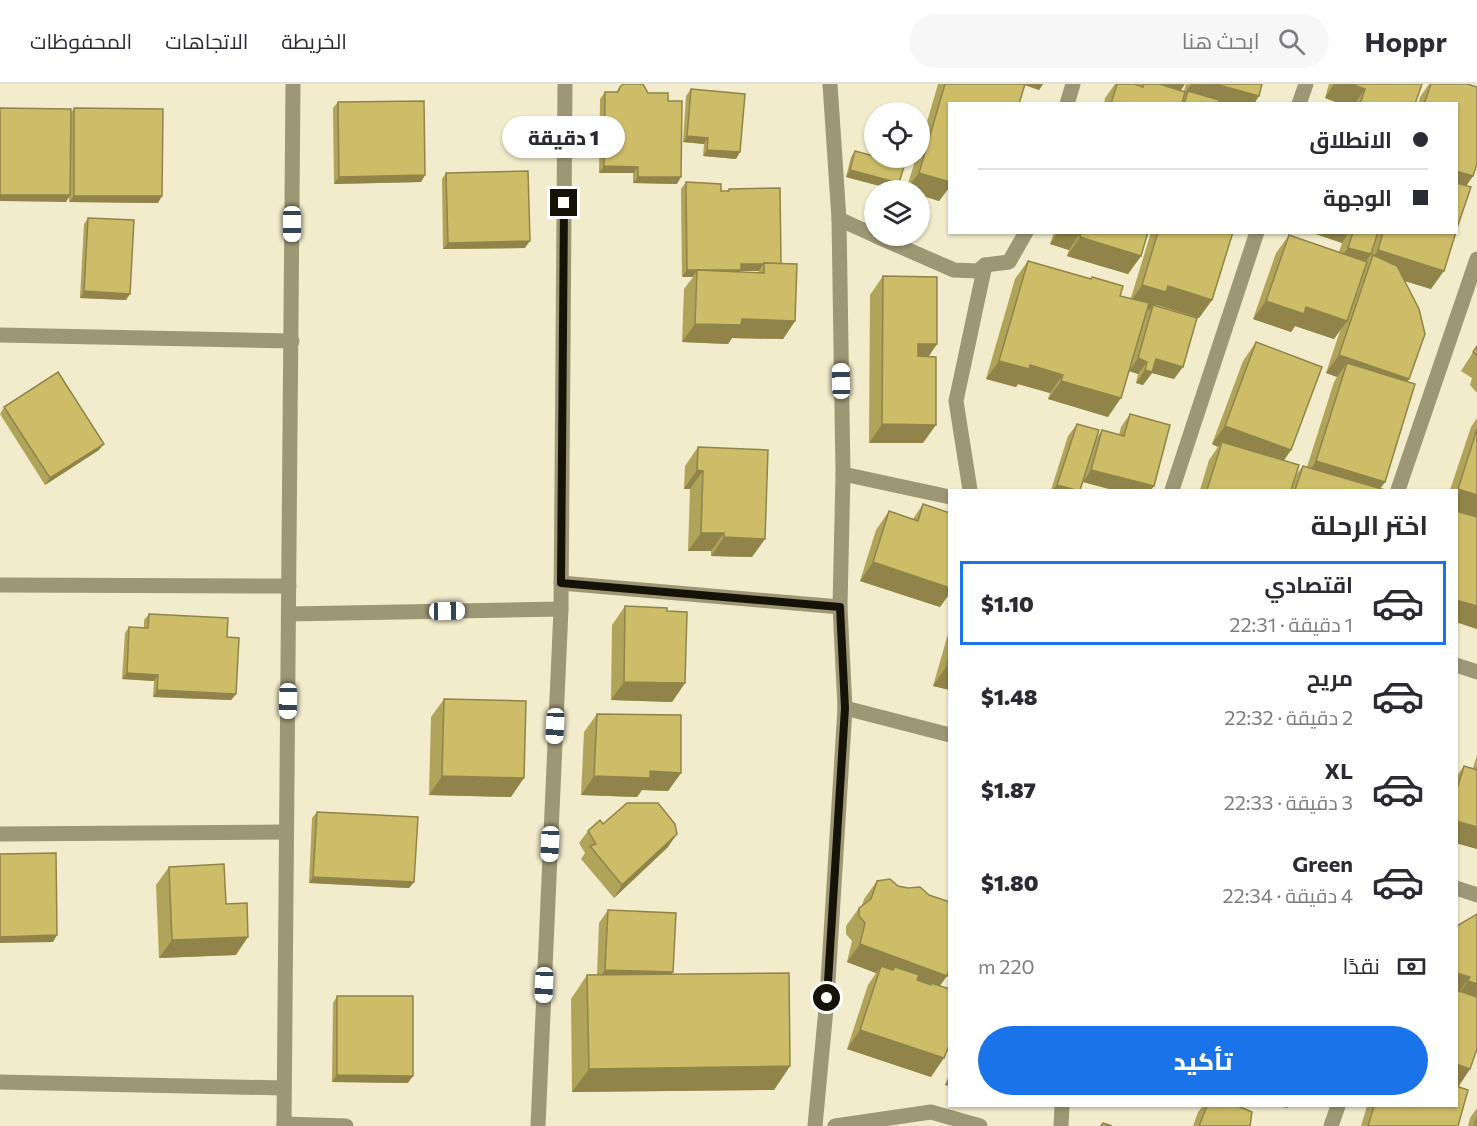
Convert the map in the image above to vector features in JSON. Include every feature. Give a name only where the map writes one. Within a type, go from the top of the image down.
[{"type":"street","points":[[293,84],[284,1125],[346,1126]]},
{"type":"street","points":[[538,1126],[561,609],[565,84]]},
{"type":"street","points":[[815,1126],[827,998],[845,708],[840,607],[843,474],[839,219],[830,84]]},
{"type":"street","points":[[1068,102],[1073,84]]},
{"type":"street","points":[[1300,102],[1306,84]]},
{"type":"street","points":[[839,219],[864,230]]},
{"type":"street","points":[[900,246],[954,270],[978,271],[985,265],[1009,262],[1025,234]]},
{"type":"street","points":[[1172,489],[1256,234]]},
{"type":"street","points":[[1398,489],[1477,259]]},
{"type":"street","points":[[970,489],[956,401],[985,265]]},
{"type":"street","points":[[0,335],[292,341]]},
{"type":"street","points":[[843,474],[948,497]]},
{"type":"street","points":[[561,583],[840,607]]},
{"type":"street","points":[[0,585],[289,586]]},
{"type":"street","points":[[289,614],[561,609]]},
{"type":"street","points":[[1458,666],[1477,672]]},
{"type":"street","points":[[845,708],[948,734]]},
{"type":"street","points":[[0,834],[286,832]]},
{"type":"street","points":[[1458,889],[1477,895]]},
{"type":"street","points":[[0,1082],[284,1088]]},
{"type":"street","points":[[1061,1126],[1062,1107]]},
{"type":"street","points":[[1331,1126],[1338,1107]]},
{"type":"street","points":[[835,1126],[931,1112],[980,1126]]},
{"type":"building","points":[[623,84],[643,84],[648,93],[668,93],[668,101],[682,101],[681,177],[638,177],[638,167],[604,166],[605,92],[618,92]]},
{"type":"building","points":[[945,84],[1025,84],[1020,102],[948,102],[948,181],[919,173],[920,168],[930,168],[930,135]]},
{"type":"building","points":[[1117,84],[1134,84],[1143,87],[1144,84],[1159,84],[1185,92],[1182,102],[1112,102]]},
{"type":"building","points":[[1215,84],[1262,84],[1259,96]]},
{"type":"building","points":[[1351,84],[1422,84],[1416,102],[1361,102],[1365,89]]},
{"type":"building","points":[[1431,84],[1467,84],[1477,87],[1477,164],[1473,176],[1458,172],[1458,102],[1425,102]]},
{"type":"building","points":[[691,89],[745,94],[740,152],[707,150],[708,138],[687,136]]},
{"type":"building","points":[[1188,91],[1219,100],[1218,102],[1185,102]]},
{"type":"building","points":[[424,101],[425,175],[339,177],[338,102]]},
{"type":"building","points":[[0,108],[71,109],[70,195],[0,195]]},
{"type":"building","points":[[74,108],[163,109],[162,196],[74,196]]},
{"type":"building","points":[[855,151],[864,153],[864,168],[904,168],[900,180],[888,180],[850,170]]},
{"type":"building","points":[[528,171],[530,241],[448,243],[446,173]]},
{"type":"building","points":[[686,182],[721,184],[721,191],[780,188],[781,264],[741,264],[741,270],[687,270]]},
{"type":"building","points":[[1458,184],[1471,187],[1458,225]]},
{"type":"building","points":[[88,218],[134,220],[130,294],[84,291]]},
{"type":"building","points":[[1081,234],[1147,234],[1141,256],[1080,237]]},
{"type":"building","points":[[1157,234],[1232,234],[1212,300],[1168,286],[1166,292],[1142,285]]},
{"type":"building","points":[[1352,234],[1377,234],[1371,254],[1348,248]]},
{"type":"building","points":[[1382,234],[1455,234],[1444,271],[1378,250]]},
{"type":"building","points":[[1289,235],[1367,262],[1347,321],[1306,307],[1304,314],[1266,301]]},
{"type":"building","points":[[1373,255],[1397,266],[1419,309],[1425,334],[1409,379],[1339,355]]},
{"type":"building","points":[[1028,261],[1123,286],[1120,296],[1149,303],[1121,398],[1061,381],[1063,375],[1030,365],[1029,369],[999,361]]},
{"type":"building","points":[[764,263],[797,264],[795,321],[742,319],[741,325],[695,324],[697,270],[764,273]]},
{"type":"building","points":[[883,276],[937,277],[937,344],[918,344],[918,356],[936,357],[936,425],[882,424]]},
{"type":"building","points":[[1153,305],[1197,318],[1183,367],[1156,359],[1152,372],[1145,370],[1147,362],[1138,358]]},
{"type":"building","points":[[1256,342],[1322,367],[1291,450],[1225,426]]},
{"type":"building","points":[[1347,363],[1415,384],[1385,482],[1316,461]]},
{"type":"building","points":[[58,372],[104,444],[50,478],[4,407]]},
{"type":"building","points":[[1130,414],[1170,425],[1154,486],[1091,470],[1102,430],[1124,436]]},
{"type":"building","points":[[1077,424],[1099,430],[1080,489],[1057,485]]},
{"type":"building","points":[[1477,429],[1477,495],[1458,489]]},
{"type":"building","points":[[1222,442],[1299,465],[1291,489],[1207,489]]},
{"type":"building","points":[[698,447],[768,450],[765,539],[724,537],[724,533],[701,533],[703,471],[697,470]]},
{"type":"building","points":[[1303,466],[1382,489],[1295,489]]},
{"type":"building","points":[[923,504],[948,512],[948,587],[873,562],[889,511],[918,521]]},
{"type":"building","points":[[1458,512],[1477,517],[1477,606],[1458,601]]},
{"type":"building","points":[[625,606],[667,608],[667,611],[687,612],[685,683],[624,682]]},
{"type":"building","points":[[149,614],[228,618],[227,637],[239,638],[236,694],[157,690],[158,675],[127,673],[129,627],[148,628]]},
{"type":"building","points":[[444,699],[526,701],[524,778],[442,776]]},
{"type":"building","points":[[597,714],[681,715],[681,773],[650,771],[650,778],[594,776]]},
{"type":"building","points":[[1464,766],[1477,770],[1477,827],[1458,822],[1458,786]]},
{"type":"building","points":[[627,803],[658,803],[675,824],[677,834],[622,885],[590,846],[596,844],[588,831],[600,820],[603,824]]},
{"type":"building","points":[[317,812],[418,817],[414,882],[313,877]]},
{"type":"building","points":[[56,853],[57,935],[0,937],[0,854]]},
{"type":"building","points":[[224,864],[226,904],[247,903],[248,937],[172,940],[169,867]]},
{"type":"building","points":[[890,879],[898,886],[920,887],[929,895],[948,901],[947,976],[860,944],[865,923],[859,916],[859,908],[871,899],[877,881]]},
{"type":"building","points":[[608,910],[676,913],[673,972],[605,970]]},
{"type":"building","points":[[1477,914],[1477,984],[1468,981],[1470,977],[1458,974],[1458,925]]},
{"type":"building","points":[[881,966],[893,970],[895,967],[919,975],[917,980],[948,988],[948,1048],[944,1058],[860,1030]]},
{"type":"building","points":[[789,973],[790,1066],[589,1069],[587,975]]},
{"type":"building","points":[[1458,991],[1477,997],[1477,1049],[1470,1069],[1458,1065]]},
{"type":"building","points":[[337,996],[413,996],[413,1076],[337,1075]]},
{"type":"building","points":[[1458,1087],[1468,1090],[1458,1126],[1368,1126],[1374,1107],[1458,1107]]},
{"type":"building","points":[[1207,1107],[1240,1107],[1252,1112],[1250,1126],[1199,1126]]},
{"type":"route","points":[[564,203],[561,583],[840,607],[845,708],[827,998]]}]
